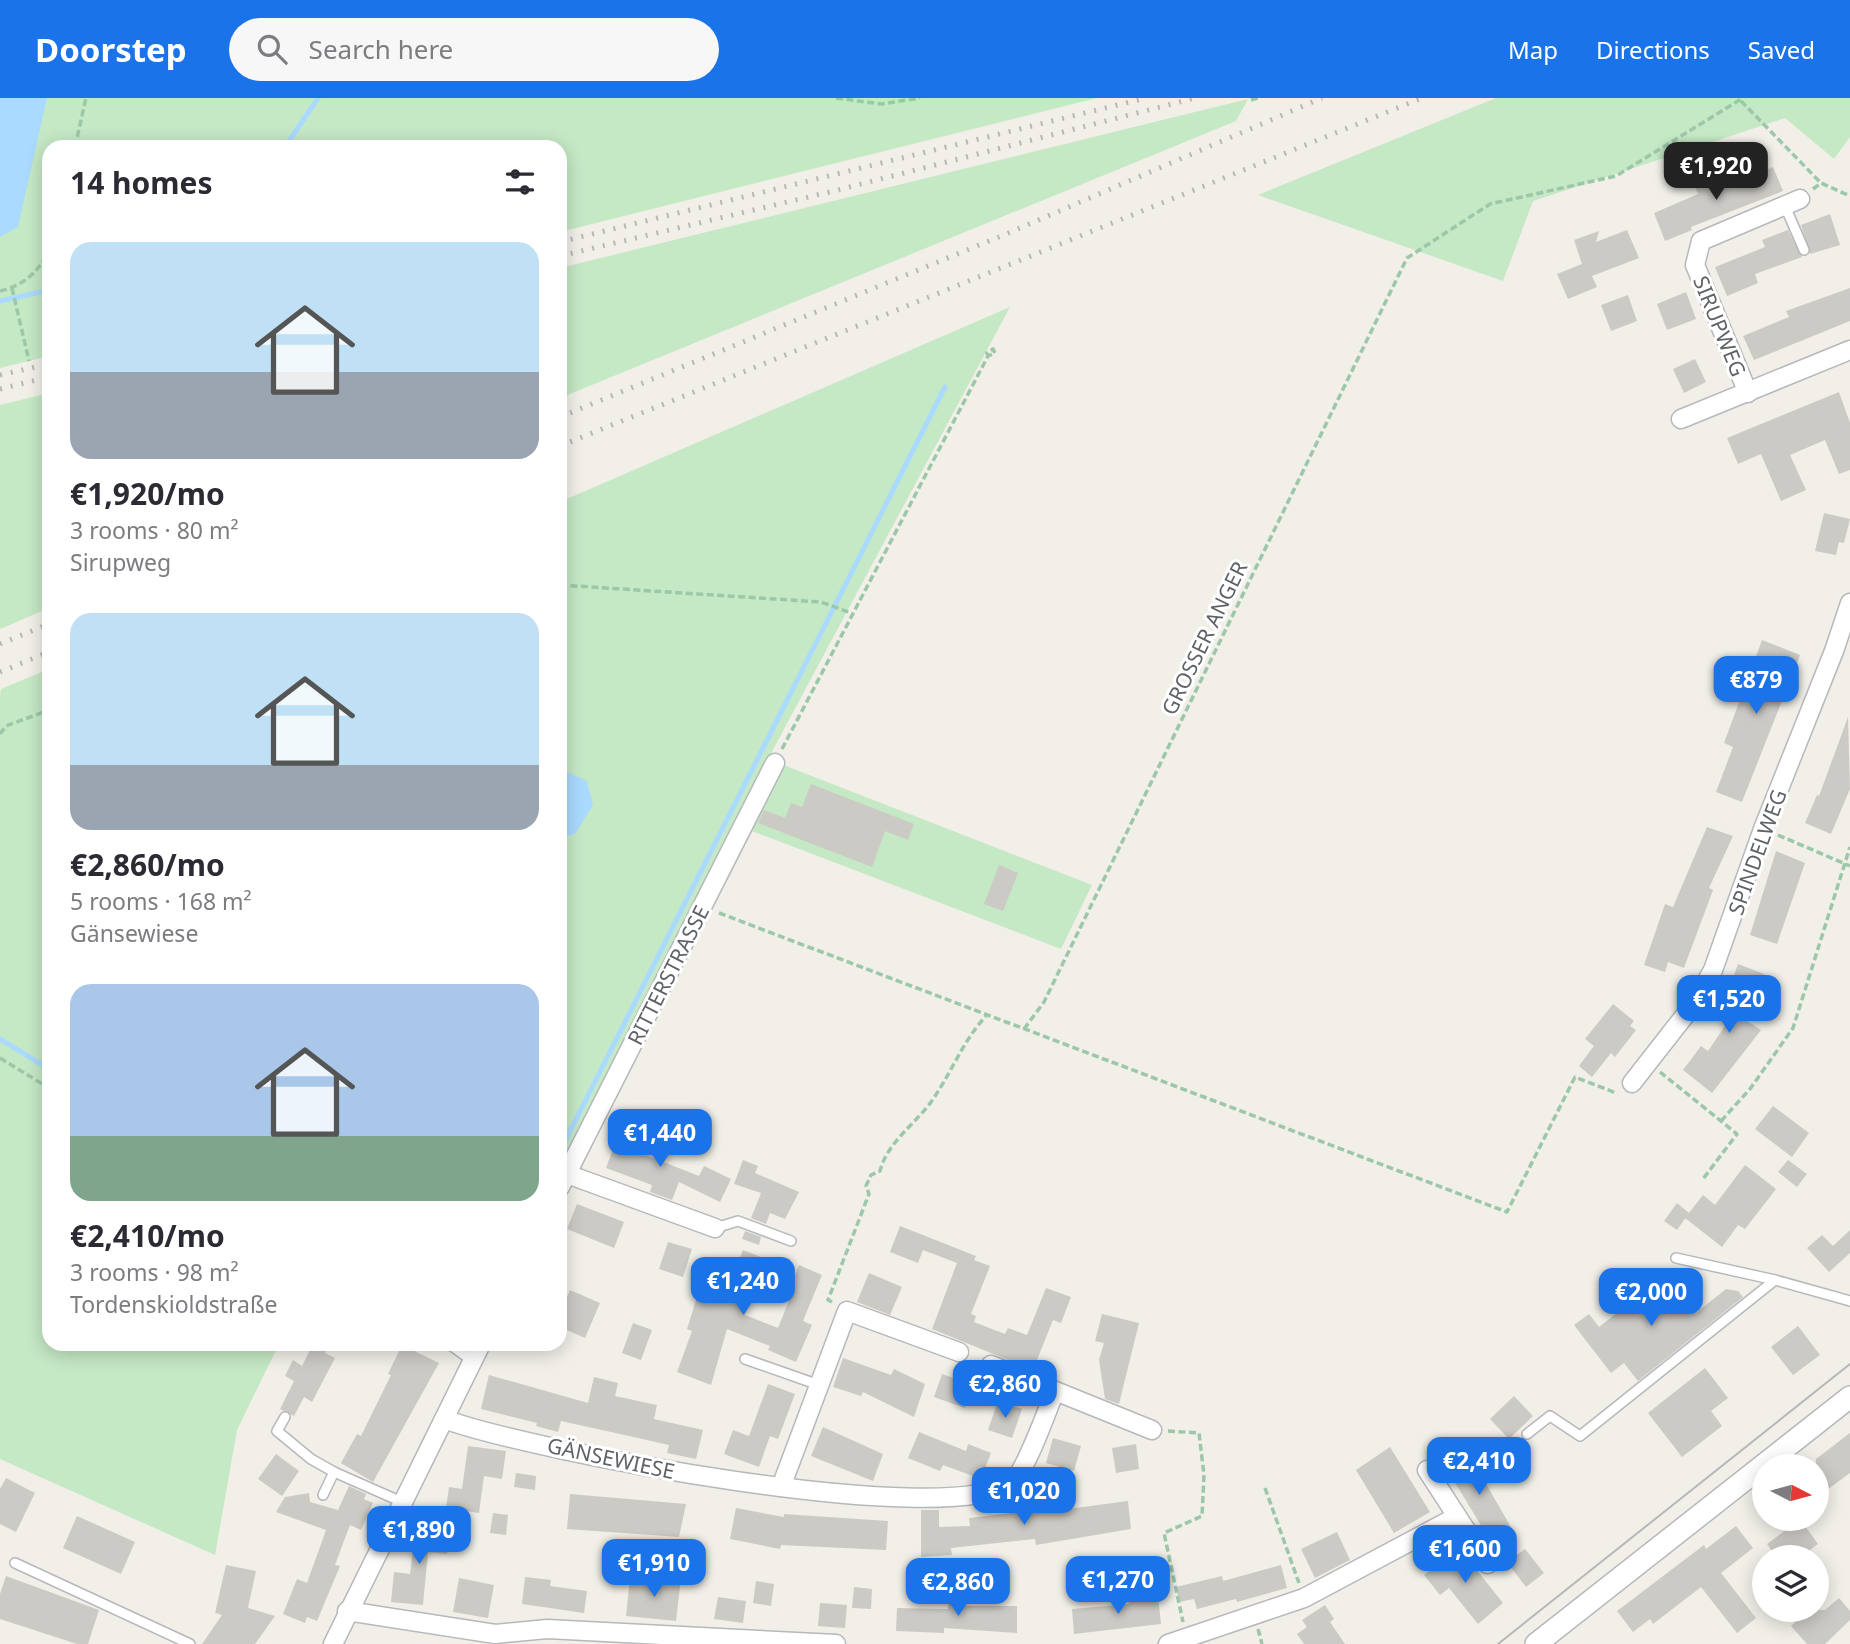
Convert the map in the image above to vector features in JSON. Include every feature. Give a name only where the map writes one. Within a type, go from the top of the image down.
[{"type":"street","name":"SIRUPWEG","points":[[1748,393],[1695,265],[1701,241],[1793,202]]},
{"type":"street","points":[[1681,419],[1850,350]]},
{"type":"street","name":"SPINDELWEG","points":[[1628,1089],[1693,1005],[1713,970],[1763,829],[1842,653],[1850,603]]},
{"type":"street","name":"RITTERSTRASSE","points":[[567,1173],[775,763]]},
{"type":"street","points":[[567,1182],[715,1228]]},
{"type":"street","points":[[781,1486],[847,1311],[959,1352]]},
{"type":"street","points":[[333,1644],[477,1351]]},
{"type":"street","points":[[990,1365],[1152,1430]]},
{"type":"street","name":"GÄNSEWIESE","points":[[444,1419],[607,1459],[717,1479],[901,1497],[980,1495],[1012,1481],[1022,1467],[1055,1391]]},
{"type":"street","points":[[1536,1644],[1850,1398]]},
{"type":"street","points":[[1427,1470],[1488,1564]]},
{"type":"street","points":[[1168,1644],[1304,1598],[1456,1517]]},
{"type":"street","points":[[347,1611],[495,1634],[547,1629],[836,1644]]},
{"type":"lane","points":[[1793,202],[1804,250]]},
{"type":"lane","points":[[715,1228],[738,1221],[791,1241]]},
{"type":"lane","points":[[1676,1258],[1775,1280],[1850,1301]]},
{"type":"lane","points":[[1527,1434],[1550,1416],[1580,1436],[1775,1280]]},
{"type":"lane","points":[[458,1351],[472,1361]]},
{"type":"lane","points":[[745,1359],[819,1385]]},
{"type":"lane","points":[[285,1417],[277,1431],[311,1459],[402,1502]]},
{"type":"lane","points":[[324,1495],[334,1472]]},
{"type":"lane","points":[[15,1563],[190,1644]]},
{"type":"path","points":[[77,140],[86,98]]},
{"type":"path","points":[[836,98],[881,104],[920,98]]},
{"type":"path","points":[[1251,100],[1258,98]]},
{"type":"path","points":[[1742,99],[1821,183],[1850,196]]},
{"type":"path","name":"GROSSER ANGER","points":[[1024,1029],[1044,1002],[1407,258],[1490,204],[1616,176],[1742,99]]},
{"type":"path","points":[[1793,202],[1821,183]]},
{"type":"path","points":[[0,291],[28,279],[42,264]]},
{"type":"path","points":[[12,288],[29,361]]},
{"type":"path","points":[[775,763],[851,613],[989,356]]},
{"type":"path","points":[[567,584],[821,602],[851,613]]},
{"type":"path","points":[[0,734],[6,726],[42,713]]},
{"type":"path","points":[[1763,829],[1844,861],[1850,866]]},
{"type":"path","points":[[1721,1121],[1750,1089],[1793,1028],[1850,847]]},
{"type":"path","points":[[704,906],[986,1016],[1507,1212],[1575,1077],[1628,1089]]},
{"type":"path","points":[[847,1311],[828,1300],[869,1194],[866,1186],[871,1175],[880,1171],[884,1156],[931,1102],[970,1033],[986,1016]]},
{"type":"path","points":[[0,1058],[42,1084]]},
{"type":"path","points":[[1648,1062],[1737,1134],[1703,1179]]},
{"type":"path","points":[[1152,1430],[1199,1433],[1204,1475],[1202,1516],[1164,1533],[1187,1638]]},
{"type":"path","points":[[1265,1488],[1304,1598]]},
{"type":"green space","points":[[0,98],[1097,98],[567,230],[567,140],[42,140],[42,358],[0,368]]},
{"type":"green space","points":[[1496,98],[1850,98],[1850,137],[1834,159],[1785,118],[1533,201],[1503,281],[1258,195]]},
{"type":"green space","points":[[1248,99],[1236,121],[567,395],[567,266]]},
{"type":"green space","points":[[1010,307],[768,759],[1092,885],[1061,949],[744,828],[567,1173],[567,836],[575,834],[567,784],[567,499]]},
{"type":"green space","points":[[42,395],[42,611],[0,629],[0,405]]},
{"type":"green space","points":[[42,672],[42,1351],[276,1351],[237,1430],[215,1555],[0,1459],[1,689]]},
{"type":"water","points":[[0,98],[47,98],[18,227],[0,237]]},
{"type":"water","points":[[567,772],[587,781],[593,805],[575,834],[567,836]]},
{"type":"building","points":[[1773,167],[1783,191],[1691,227],[1692,230],[1665,241],[1654,213],[1698,194],[1694,185],[1722,173],[1728,186]]},
{"type":"building","points":[[1830,214],[1840,245],[1810,254],[1801,225]]},
{"type":"building","points":[[1627,230],[1639,258],[1592,276],[1597,287],[1568,299],[1557,274],[1582,264],[1574,240],[1599,231],[1596,242]]},
{"type":"building","points":[[1788,230],[1802,257],[1755,274],[1758,283],[1727,296],[1715,267],[1765,247],[1762,240]]},
{"type":"building","points":[[1850,288],[1850,321],[1754,360],[1743,336],[1789,317],[1786,311]]},
{"type":"building","points":[[1686,292],[1696,319],[1667,330],[1657,304]]},
{"type":"building","points":[[1628,295],[1637,321],[1611,331],[1601,305]]},
{"type":"building","points":[[1695,359],[1706,382],[1684,393],[1673,369]]},
{"type":"building","points":[[1839,392],[1850,423],[1850,470],[1839,474],[1825,440],[1790,455],[1806,490],[1781,501],[1761,454],[1738,464],[1727,438]]},
{"type":"building","points":[[1824,513],[1850,519],[1844,543],[1839,542],[1836,555],[1815,551]]},
{"type":"building","points":[[1762,640],[1800,655],[1742,802],[1716,792],[1733,747],[1724,743]]},
{"type":"building","points":[[1848,717],[1850,789],[1831,834],[1805,823],[1817,795],[1819,796]]},
{"type":"building","points":[[811,784],[914,824],[908,840],[885,831],[872,867],[758,823],[764,810],[785,818],[791,803],[802,807]]},
{"type":"building","points":[[1707,827],[1733,836],[1709,888],[1713,890],[1684,968],[1668,962],[1665,972],[1644,965],[1665,904],[1673,907]]},
{"type":"building","points":[[1776,851],[1805,863],[1777,944],[1750,935]]},
{"type":"building","points":[[999,865],[1018,873],[1003,911],[984,904]]},
{"type":"building","points":[[1738,964],[1764,974],[1746,1020],[1761,1030],[1712,1093],[1683,1070],[1701,1046],[1708,1051],[1744,998],[1728,992]]},
{"type":"building","points":[[1613,1004],[1634,1021],[1630,1026],[1636,1030],[1615,1057],[1611,1053],[1592,1077],[1579,1066],[1594,1046],[1585,1039]]},
{"type":"building","points":[[1773,1106],[1809,1133],[1792,1157],[1755,1129]]},
{"type":"building","points":[[623,1122],[646,1131],[638,1152],[699,1176],[704,1166],[731,1179],[720,1202],[679,1182],[672,1200],[650,1192],[652,1185],[606,1168]]},
{"type":"building","points":[[743,1160],[758,1166],[755,1173],[799,1192],[785,1219],[770,1213],[766,1224],[751,1218],[761,1193],[734,1184]]},
{"type":"building","points":[[1788,1160],[1807,1174],[1797,1187],[1778,1172]]},
{"type":"building","points":[[1745,1165],[1776,1189],[1745,1229],[1738,1225],[1722,1247],[1685,1218],[1703,1195],[1715,1205]]},
{"type":"building","points":[[1677,1203],[1689,1213],[1677,1230],[1664,1221]]},
{"type":"building","points":[[577,1204],[624,1222],[614,1248],[567,1229]]},
{"type":"building","points":[[900,1226],[976,1256],[974,1260],[990,1266],[971,1314],[976,1316],[974,1322],[1005,1334],[1008,1328],[1027,1335],[1046,1288],[1071,1297],[1061,1323],[1053,1320],[1033,1370],[932,1329],[957,1263],[923,1250],[918,1263],[890,1252]]},
{"type":"building","points":[[1850,1230],[1850,1253],[1829,1272],[1807,1248],[1822,1235],[1833,1246]]},
{"type":"building","points":[[745,1231],[761,1237],[759,1245],[742,1239]]},
{"type":"building","points":[[668,1242],[692,1249],[683,1277],[659,1269]]},
{"type":"building","points":[[743,1250],[766,1259],[745,1315],[778,1328],[790,1298],[786,1296],[799,1265],[822,1275],[803,1321],[812,1325],[796,1362],[768,1350],[770,1346],[727,1329],[711,1385],[677,1372],[692,1331],[687,1329],[699,1291],[691,1288],[697,1270],[731,1282]]},
{"type":"building","points":[[869,1273],[902,1287],[890,1315],[857,1302]]},
{"type":"building","points":[[1666,1275],[1696,1313],[1726,1289],[1738,1291],[1743,1297],[1638,1381],[1624,1363],[1611,1373],[1574,1325],[1589,1314],[1599,1327]]},
{"type":"building","points":[[570,1290],[600,1303],[585,1338],[567,1330],[567,1297]]},
{"type":"building","points":[[1102,1314],[1139,1323],[1119,1404],[1105,1399],[1099,1360],[1104,1343],[1095,1341]]},
{"type":"building","points":[[633,1323],[652,1330],[641,1360],[622,1353]]},
{"type":"building","points":[[1798,1326],[1820,1355],[1793,1375],[1771,1347]]},
{"type":"building","points":[[310,1351],[326,1351],[325,1353],[335,1358],[312,1402],[304,1397],[294,1416],[280,1409],[294,1381],[285,1376],[293,1360],[302,1366]]},
{"type":"building","points":[[399,1351],[414,1351],[439,1363],[373,1482],[341,1463],[357,1434],[361,1436],[391,1375],[388,1374]]},
{"type":"building","points":[[843,1358],[891,1375],[894,1369],[925,1384],[914,1417],[863,1392],[861,1396],[833,1387]]},
{"type":"building","points":[[1705,1368],[1728,1398],[1711,1411],[1722,1426],[1682,1457],[1648,1413]]},
{"type":"building","points":[[942,1374],[973,1385],[965,1408],[934,1397]]},
{"type":"building","points":[[489,1375],[588,1403],[594,1377],[618,1383],[615,1396],[657,1405],[654,1419],[703,1430],[696,1459],[667,1453],[669,1445],[561,1421],[558,1432],[536,1426],[537,1423],[481,1409]]},
{"type":"building","points":[[768,1384],[795,1394],[778,1439],[770,1436],[759,1467],[724,1454],[733,1430],[749,1436]]},
{"type":"building","points":[[1514,1396],[1533,1416],[1509,1439],[1490,1419]]},
{"type":"building","points":[[998,1401],[1022,1409],[1012,1438],[988,1430]]},
{"type":"building","points":[[823,1427],[883,1454],[873,1481],[811,1456]]},
{"type":"building","points":[[919,1432],[966,1451],[968,1444],[991,1453],[981,1479],[943,1465],[940,1471],[908,1458]]},
{"type":"building","points":[[1850,1433],[1850,1473],[1829,1488],[1829,1454],[1823,1454]]},
{"type":"building","points":[[1053,1438],[1081,1446],[1074,1471],[1046,1463]]},
{"type":"building","points":[[1136,1444],[1139,1469],[1116,1473],[1112,1448]]},
{"type":"building","points":[[468,1446],[506,1451],[502,1479],[484,1476],[479,1513],[446,1508],[449,1487],[462,1489]]},
{"type":"building","points":[[1390,1447],[1430,1512],[1394,1533],[1356,1470]]},
{"type":"building","points":[[1468,1453],[1511,1527],[1490,1540],[1446,1468]]},
{"type":"building","points":[[276,1454],[299,1471],[282,1496],[258,1479]]},
{"type":"building","points":[[516,1473],[536,1476],[535,1490],[514,1487]]},
{"type":"building","points":[[6,1478],[35,1493],[16,1532],[0,1524],[0,1489]]},
{"type":"building","points":[[349,1486],[366,1494],[364,1499],[373,1503],[361,1530],[350,1525],[335,1565],[340,1566],[317,1621],[307,1617],[305,1623],[283,1614],[297,1579],[307,1583],[326,1530],[276,1512],[285,1497],[309,1493],[310,1502],[338,1510]]},
{"type":"building","points":[[570,1494],[686,1504],[679,1537],[567,1529]]},
{"type":"building","points":[[1128,1501],[1131,1529],[1036,1545],[1035,1539],[951,1548],[952,1555],[921,1557],[921,1510],[939,1510],[939,1527],[970,1526],[969,1518],[1029,1511],[1067,1502],[1068,1509]]},
{"type":"building","points":[[736,1508],[784,1517],[784,1514],[888,1521],[886,1550],[781,1545],[780,1549],[730,1539]]},
{"type":"building","points":[[493,1513],[508,1515],[506,1535],[490,1533]]},
{"type":"building","points":[[77,1516],[135,1542],[121,1574],[63,1548]]},
{"type":"building","points":[[1736,1526],[1752,1547],[1721,1573],[1752,1613],[1752,1621],[1737,1633],[1701,1587],[1653,1624],[1650,1619],[1633,1632],[1617,1611],[1704,1545],[1706,1549]]},
{"type":"building","points":[[416,1527],[450,1531],[447,1554],[428,1552],[423,1605],[391,1602],[394,1572],[410,1574]]},
{"type":"building","points":[[1784,1531],[1809,1531],[1818,1544],[1768,1545]]},
{"type":"building","points":[[1337,1532],[1350,1560],[1315,1578],[1301,1549]]},
{"type":"building","points":[[1459,1548],[1503,1603],[1478,1624],[1449,1588],[1440,1595],[1424,1575]]},
{"type":"building","points":[[1525,1549],[1544,1573],[1526,1587],[1507,1562]]},
{"type":"building","points":[[226,1565],[256,1571],[248,1608],[275,1616],[255,1644],[202,1644],[222,1615],[215,1613]]},
{"type":"building","points":[[1281,1565],[1287,1588],[1237,1602],[1236,1599],[1197,1609],[1194,1599],[1179,1602],[1176,1587],[1222,1576],[1223,1581]]},
{"type":"building","points":[[6,1576],[99,1610],[88,1644],[77,1644],[0,1619],[0,1594]]},
{"type":"building","points":[[664,1576],[681,1578],[676,1621],[626,1616],[630,1578],[664,1581]]},
{"type":"building","points":[[525,1577],[551,1580],[550,1586],[587,1591],[584,1613],[522,1604]]},
{"type":"building","points":[[459,1578],[494,1585],[488,1618],[453,1612]]},
{"type":"building","points":[[756,1581],[774,1584],[771,1606],[753,1603]]},
{"type":"building","points":[[854,1587],[872,1589],[871,1609],[852,1608]]},
{"type":"building","points":[[949,1593],[967,1594],[966,1606],[1017,1606],[1017,1633],[944,1628],[944,1633],[896,1631],[897,1608],[948,1609]]},
{"type":"building","points":[[1158,1596],[1161,1624],[1074,1634],[1072,1609],[1129,1604],[1128,1599]]},
{"type":"building","points":[[718,1597],[746,1601],[743,1623],[714,1619]]},
{"type":"building","points":[[1839,1598],[1850,1611],[1850,1620],[1825,1644],[1807,1644],[1791,1626],[1795,1622],[1829,1622],[1829,1607]]},
{"type":"building","points":[[820,1603],[847,1605],[845,1628],[818,1626]]},
{"type":"building","points":[[1325,1605],[1334,1619],[1330,1622],[1345,1644],[1304,1644],[1297,1634],[1307,1627],[1302,1620]]},
{"type":"waterway","points":[[290,140],[318,98]]},
{"type":"waterway","points":[[0,301],[42,292]]},
{"type":"waterway","points":[[567,1137],[945,387]]},
{"type":"waterway","points":[[0,1039],[42,1065]]},
{"type":"tram line","points":[[1498,1644],[1850,1364]]},
{"type":"railway","points":[[567,240],[1146,98]]},
{"type":"railway","points":[[567,254],[838,190],[1195,98]]},
{"type":"railway","points":[[567,414],[1006,234],[1322,98]]},
{"type":"railway","points":[[567,443],[1422,98]]},
{"type":"railway","points":[[0,375],[42,366]]},
{"type":"railway","points":[[0,389],[42,379]]},
{"type":"railway","points":[[0,644],[42,627]]},
{"type":"railway","points":[[0,672],[42,655]]}]
